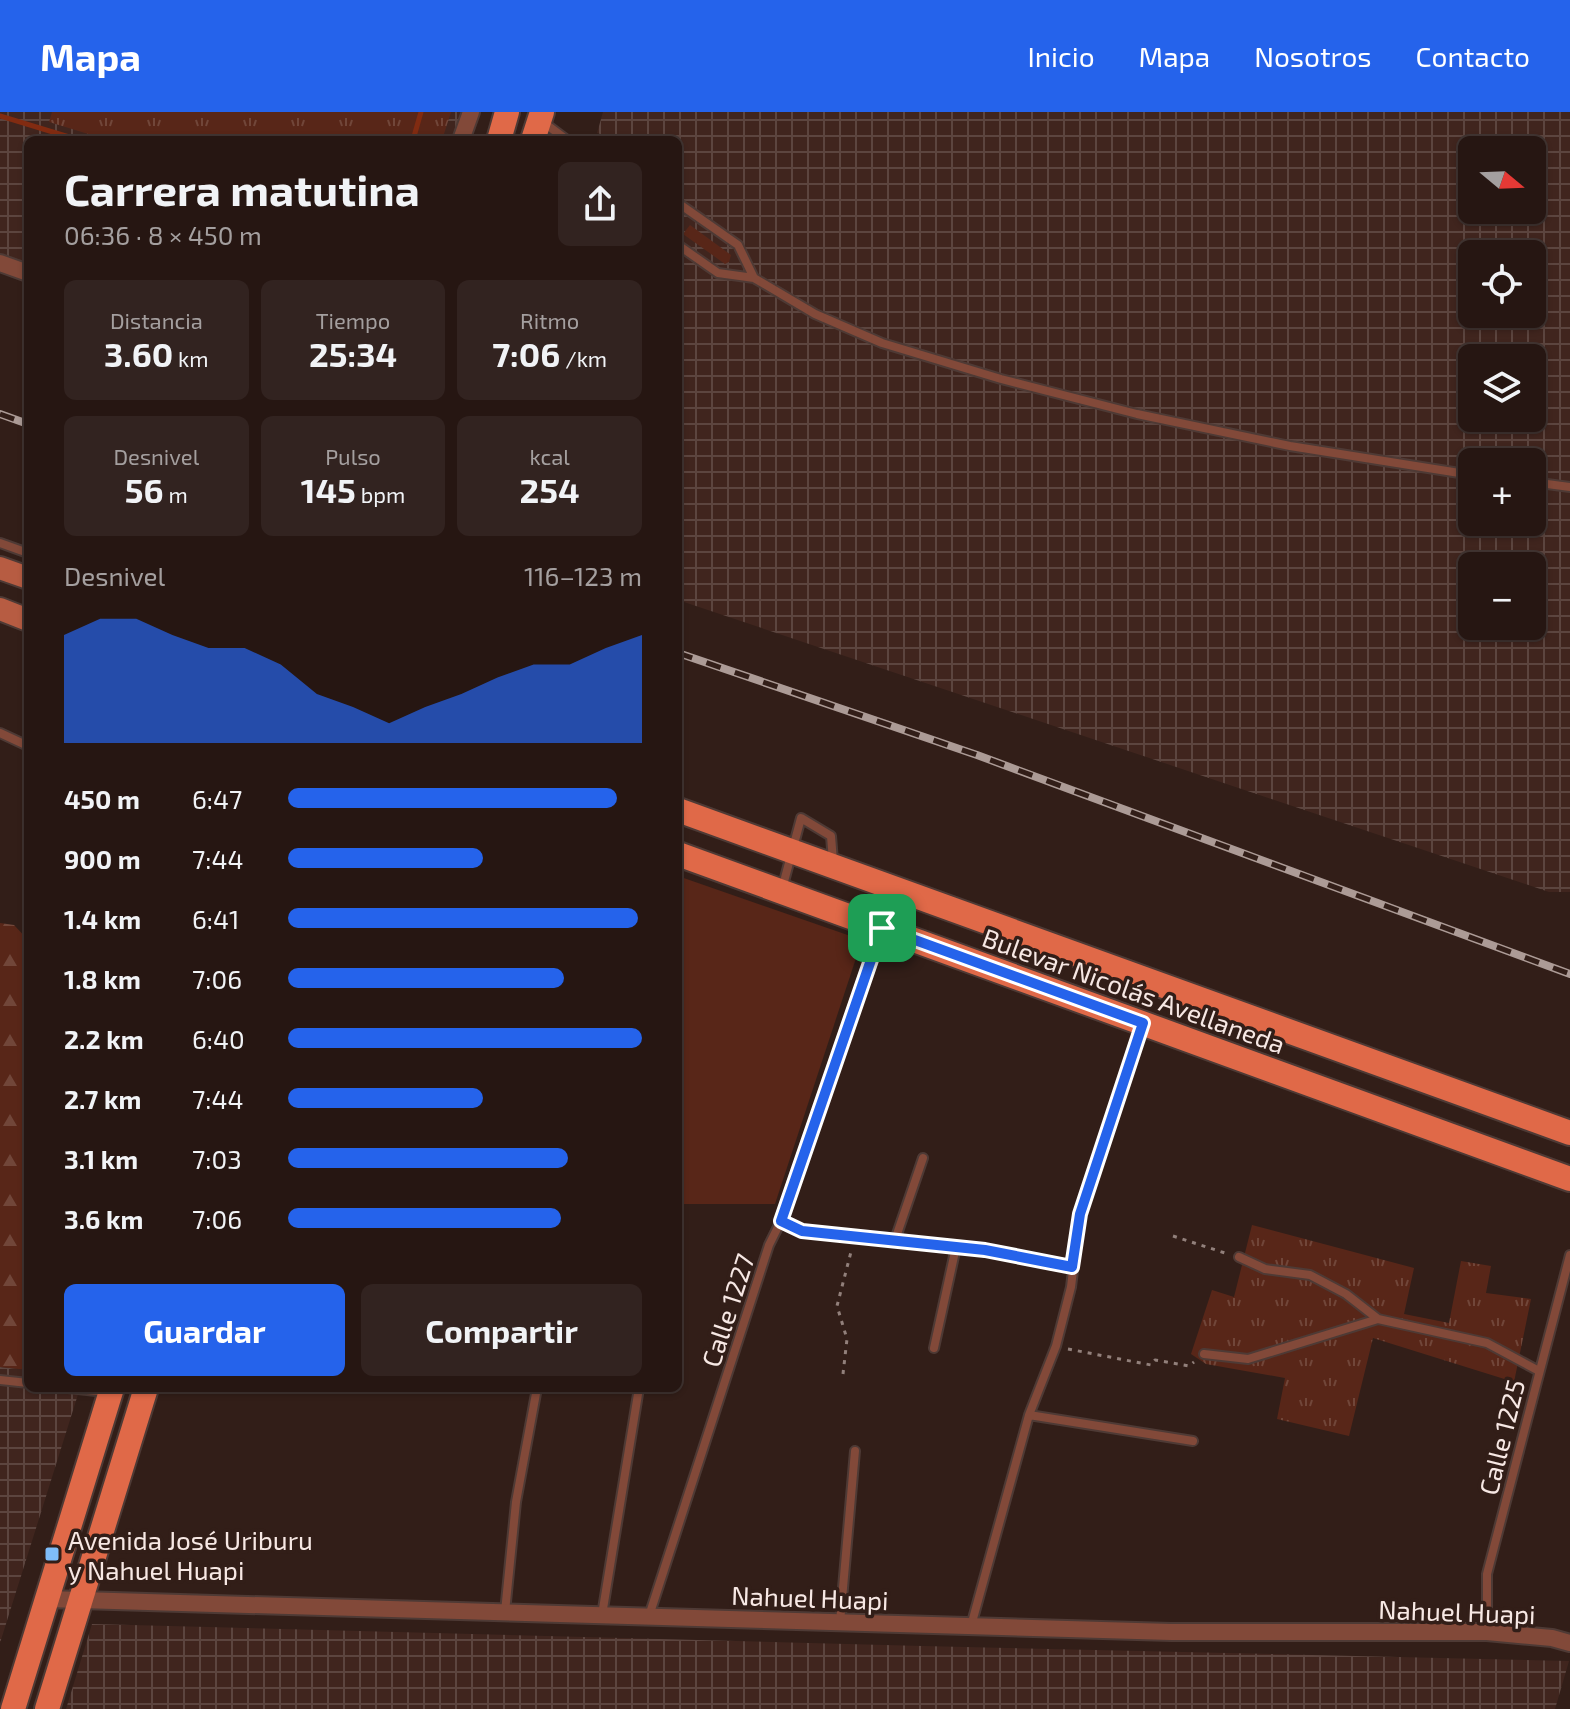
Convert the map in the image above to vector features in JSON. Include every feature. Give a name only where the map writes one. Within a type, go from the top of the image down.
[{"type":"main road","points":[[500,136],[507,112]]},
{"type":"main road","points":[[0,568],[24,577]]},
{"type":"main road","points":[[0,609],[24,618]]},
{"type":"main road","name":"Bulevar Nicolás Avellaneda","points":[[682,811],[1570,1133]]},
{"type":"main road","name":"Bulevar Nicolás Avellaneda","points":[[682,855],[1570,1179]]},
{"type":"main road","points":[[13,1709],[111,1392]]},
{"type":"main road","points":[[47,1709],[145,1392]]},
{"type":"street","points":[[462,136],[471,112]]},
{"type":"street","points":[[0,263],[24,272]]},
{"type":"street","name":"Nahuel Huapi","points":[[47,1599],[1171,1632],[1487,1632],[1552,1638],[1570,1643]]},
{"type":"lane","points":[[537,121],[561,136]]},
{"type":"lane","points":[[682,206],[738,245],[754,278]]},
{"type":"lane","points":[[682,248],[718,273],[754,278],[815,314],[882,343],[1001,379],[1137,414],[1290,446],[1458,473]]},
{"type":"lane","points":[[1546,484],[1570,487]]},
{"type":"lane","points":[[0,543],[24,552]]},
{"type":"lane","points":[[0,733],[24,744]]},
{"type":"lane","points":[[781,891],[801,818],[831,836],[834,866]]},
{"type":"lane","name":"Calle 1227","points":[[649,1616],[769,1245],[781,1221],[882,928]]},
{"type":"lane","points":[[971,1626],[1029,1415],[1056,1346],[1071,1287],[1080,1214],[1143,1023]]},
{"type":"lane","points":[[895,1240],[923,1158]]},
{"type":"lane","points":[[781,1221],[802,1231],[956,1247],[1072,1267]]},
{"type":"lane","points":[[934,1348],[956,1247]]},
{"type":"lane","name":"Calle 1225","points":[[1487,1632],[1487,1574],[1570,1255]]},
{"type":"lane","points":[[1239,1257],[1265,1269],[1310,1275],[1346,1294],[1378,1319],[1487,1343],[1539,1371]]},
{"type":"lane","points":[[1204,1354],[1248,1359],[1378,1319]]},
{"type":"lane","points":[[0,1380],[24,1383]]},
{"type":"lane","points":[[505,1612],[516,1502],[536,1392]]},
{"type":"lane","points":[[602,1615],[638,1392]]},
{"type":"lane","points":[[1029,1415],[1193,1441]]},
{"type":"lane","points":[[840,1622],[855,1451]]},
{"type":"path","points":[[843,1374],[847,1339],[837,1306],[854,1236]]},
{"type":"path","points":[[1173,1236],[1239,1257]]},
{"type":"path","points":[[1056,1346],[1151,1365],[1155,1360],[1189,1366],[1204,1354]]},
{"type":"shaded area","points":[[0,112],[471,112],[462,136],[24,136],[24,272],[0,263]]},
{"type":"shaded area","points":[[603,112],[1570,112],[1570,892],[1549,892],[682,601],[682,136],[603,136],[597,133]]},
{"type":"shaded area","points":[[0,1367],[24,1370],[24,1392],[79,1392],[0,1643]]},
{"type":"shaded area","points":[[92,1624],[1569,1661],[1555,1709],[66,1709]]},
{"type":"green space","points":[[52,112],[451,112],[443,136],[95,136],[49,122]]},
{"type":"green space","points":[[690,225],[731,255],[729,262],[725,264],[683,234]]},
{"type":"green space","points":[[682,877],[862,940],[775,1204],[682,1204]]},
{"type":"green space","points":[[0,923],[14,925],[24,936],[24,1370],[0,1367]]},
{"type":"green space","points":[[1252,1225],[1414,1268],[1404,1314],[1449,1323],[1461,1261],[1491,1266],[1486,1293],[1531,1299],[1514,1382],[1373,1338],[1349,1436],[1277,1419],[1285,1378],[1206,1364],[1191,1354],[1212,1290],[1234,1297]]},
{"type":"waterway","points":[[414,136],[421,112]]},
{"type":"waterway","points":[[0,116],[66,136]]},
{"type":"railway","points":[[0,414],[24,423]]},
{"type":"railway","points":[[682,654],[977,755],[1570,974]]},
{"type":"place","name":"Avenida José Uriburu y Nahuel Huapi","points":[[52,1554]]},
{"type":"route","points":[[882,928],[1143,1023],[1080,1214],[1072,1267],[985,1250],[802,1231],[781,1221],[882,928]]}]
